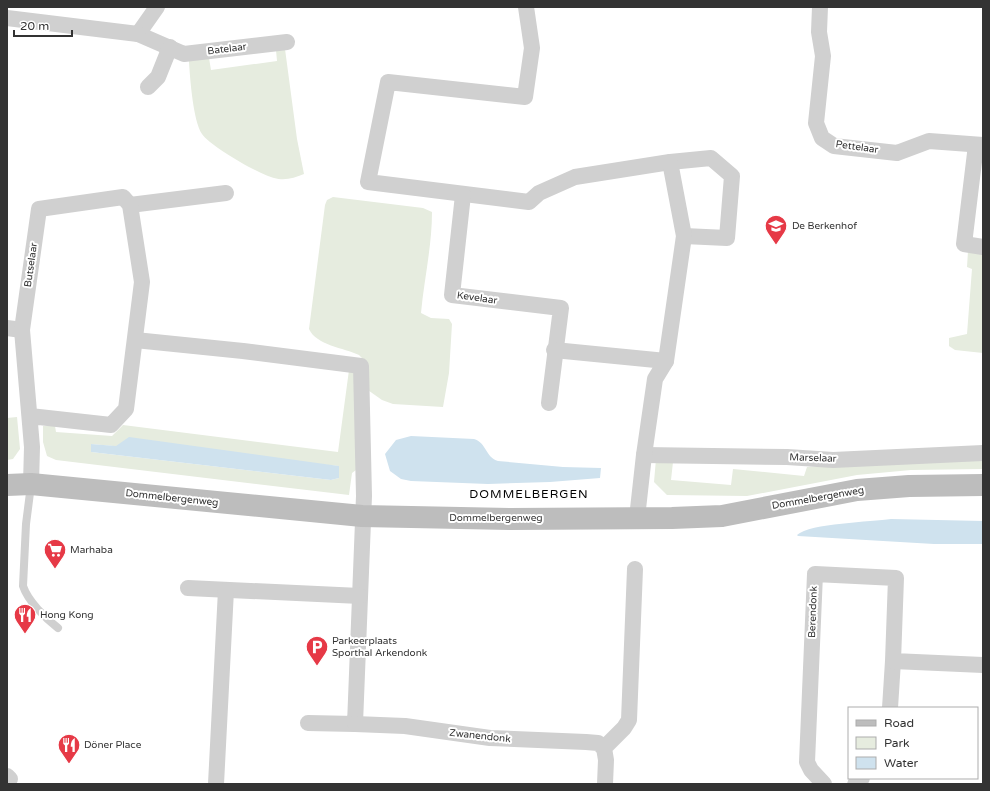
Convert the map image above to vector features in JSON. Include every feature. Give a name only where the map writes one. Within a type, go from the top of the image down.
[{"type":"street","points":[[138,34],[157,7]]},
{"type":"street","points":[[526,7],[532,48],[524,97],[388,82],[368,182],[394,184],[463,195],[529,202],[539,193],[575,177],[670,162],[710,158],[732,176],[727,238],[684,236]]},
{"type":"street","name":"Pettelaar","points":[[820,7],[819,32],[823,56],[816,123],[822,138],[834,146],[897,153],[929,141],[979,145],[964,244],[983,247]]},
{"type":"street","name":"Batelaar","points":[[7,18],[138,34],[170,46],[184,54],[287,42]]},
{"type":"street","points":[[148,86],[158,77],[170,46]]},
{"type":"street","points":[[637,518],[644,454],[655,379],[666,361],[684,236],[670,162]]},
{"type":"street","name":"Butselaar","points":[[32,484],[30,416],[15,329],[39,209],[123,197],[130,205],[226,193]]},
{"type":"street","name":"Kevelaar","points":[[463,195],[452,295],[561,308],[554,350],[548,403]]},
{"type":"street","points":[[30,416],[111,425],[126,409],[142,282],[130,205]]},
{"type":"street","points":[[135,340],[243,351],[361,366],[364,496],[362,516],[355,724]]},
{"type":"street","points":[[554,350],[666,361]]},
{"type":"street","name":"Marselaar","points":[[644,454],[787,457],[833,460],[983,453]]},
{"type":"street","name":"Dommelbergenweg","points":[[7,485],[32,484],[362,516],[503,519],[722,516],[857,490],[909,486],[983,485]]},
{"type":"street","points":[[605,784],[606,760],[604,748],[624,728],[629,720],[635,569]]},
{"type":"street","name":"Berendonk","points":[[824,784],[811,770],[807,762],[815,574],[896,578],[890,707]]},
{"type":"street","points":[[188,588],[360,596]]},
{"type":"street","points":[[216,784],[226,590]]},
{"type":"street","points":[[893,661],[983,666]]},
{"type":"street","name":"Zwanendonk","points":[[308,723],[405,726],[490,738],[598,743],[604,748]]},
{"type":"lane","points":[[32,484],[26,524],[23,586],[26,594],[50,622],[58,628]]},
{"type":"green space","points":[[285,49],[297,139],[304,174],[293,178],[282,179],[267,176],[247,166],[215,146],[202,134],[194,109],[189,60],[209,58],[211,70],[277,61],[276,50]]},
{"type":"green space","points":[[333,197],[423,208],[432,212],[431,237],[421,313],[431,318],[449,319],[452,324],[449,373],[443,407],[393,404],[382,400],[365,388],[362,358],[359,355],[318,339],[309,329],[325,205],[327,200]]},
{"type":"green space","points":[[968,251],[983,253],[983,353],[955,350],[949,346],[949,338],[967,334],[972,269],[967,267]]},
{"type":"green space","points":[[349,370],[358,370],[356,470],[352,473],[349,495],[56,460],[47,456],[43,442],[43,426],[55,426],[56,432],[112,436],[123,425],[338,452]],"holes":[[[91,444],[339,466],[339,478],[331,480],[91,452]]]},
{"type":"green space","points":[[17,417],[20,449],[13,459],[7,460],[7,418]]},
{"type":"green space","points":[[656,459],[673,462],[671,480],[731,485],[733,469],[804,476],[807,467],[983,459],[983,469],[911,470],[857,475],[747,496],[667,495],[654,482]]},
{"type":"water","points":[[411,436],[474,439],[481,443],[491,457],[498,461],[563,467],[601,468],[600,478],[550,482],[488,484],[411,481],[401,479],[390,471],[385,454],[396,440]]},
{"type":"water","points":[[129,437],[339,466],[339,478],[331,480],[91,452],[91,444],[116,446]]},
{"type":"water","points":[[891,519],[983,521],[983,544],[934,544],[797,535],[804,531],[827,525]]},
{"type":"place","name":"De Berkenhof","points":[[776,246]]},
{"type":"place","name":"Marhaba","points":[[55,570]]},
{"type":"place","name":"Hong Kong","points":[[25,634]]},
{"type":"place","name":"Parkeerplaats Sporthal Arkendonk","points":[[317,666]]},
{"type":"place","name":"Döner Place","points":[[69,764]]},
{"type":"district","name":"DOMMELBERGEN","points":[[529,494]]}]
